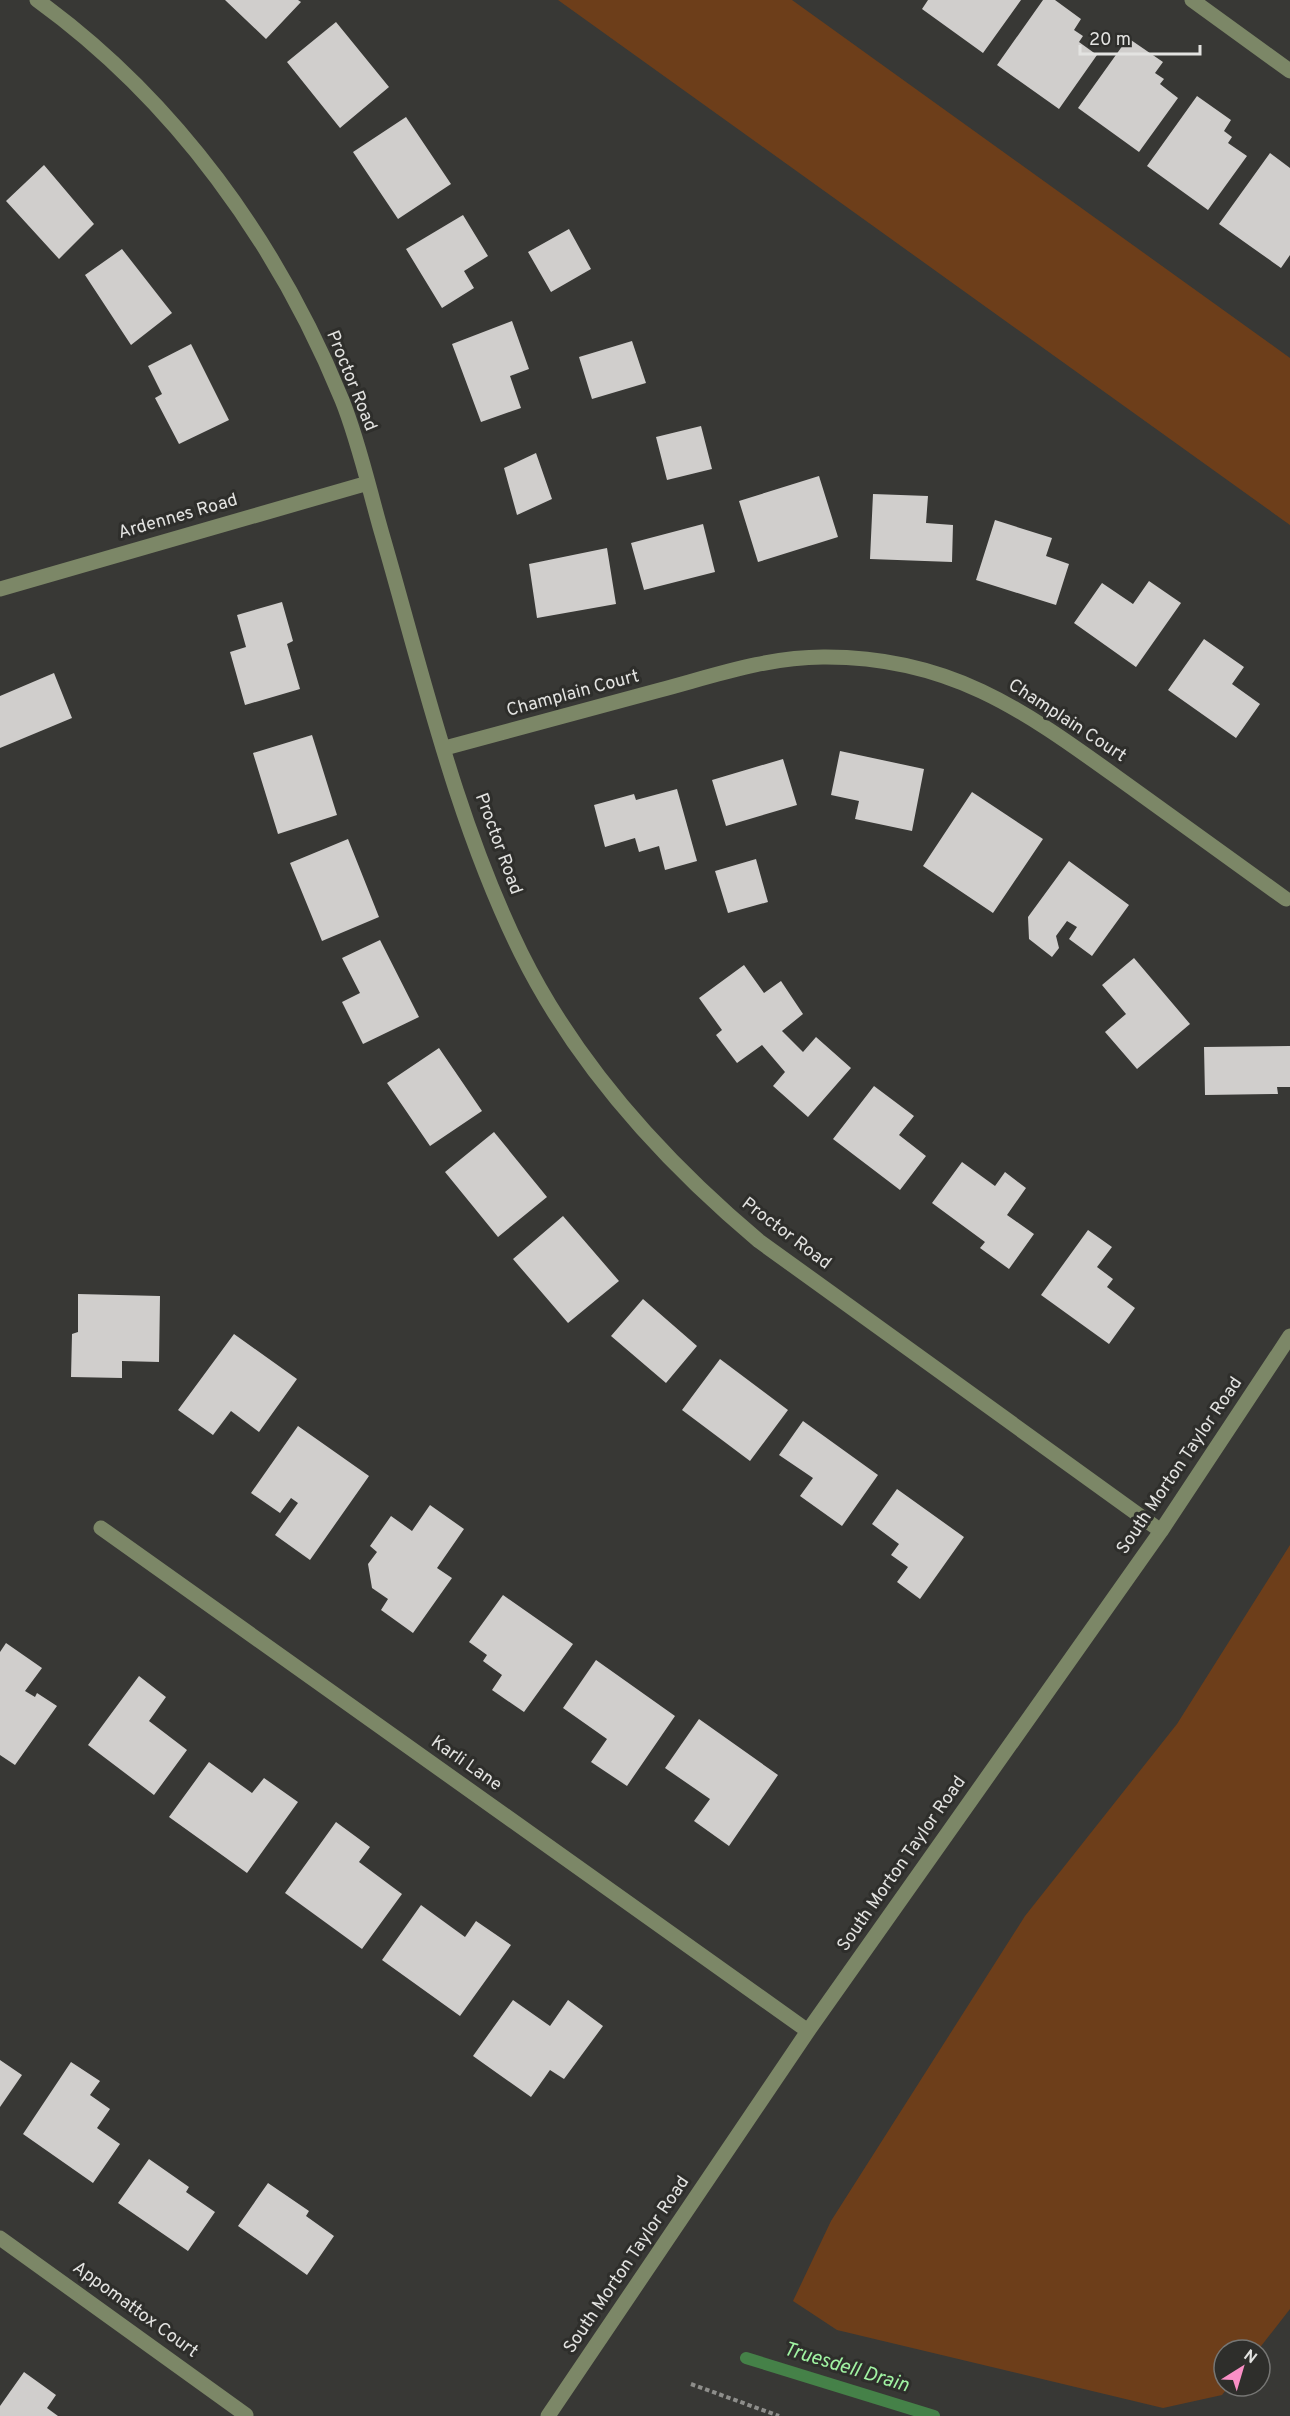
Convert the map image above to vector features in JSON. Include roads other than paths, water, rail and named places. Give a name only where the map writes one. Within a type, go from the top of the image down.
[{"type":"street","name":"Proctor Road","points":[[37,0],[99,51],[142,91],[185,137],[224,186],[270,256],[301,310],[343,402],[480,861],[522,956],[575,1044],[612,1094],[652,1140],[709,1198],[759,1241],[1161,1531]]},
{"type":"street","points":[[1192,0],[1290,71]]},
{"type":"street","name":"Ardennes Road","points":[[0,588],[368,483]]},
{"type":"street","name":"Champlain Court","points":[[445,748],[756,664],[821,657],[874,659],[902,664],[950,676],[1011,704],[1286,899]]},
{"type":"street","name":"South Morton Taylor Road","points":[[548,2416],[808,2031],[1161,1531],[1290,1336]]},
{"type":"street","name":"Karli Lane","points":[[100,1528],[808,2031]]},
{"type":"street","name":"Appomattox Court","points":[[0,2238],[246,2415]]},
{"type":"waterway","name":"Truesdell Drain","points":[[746,2358],[934,2416]]}]
